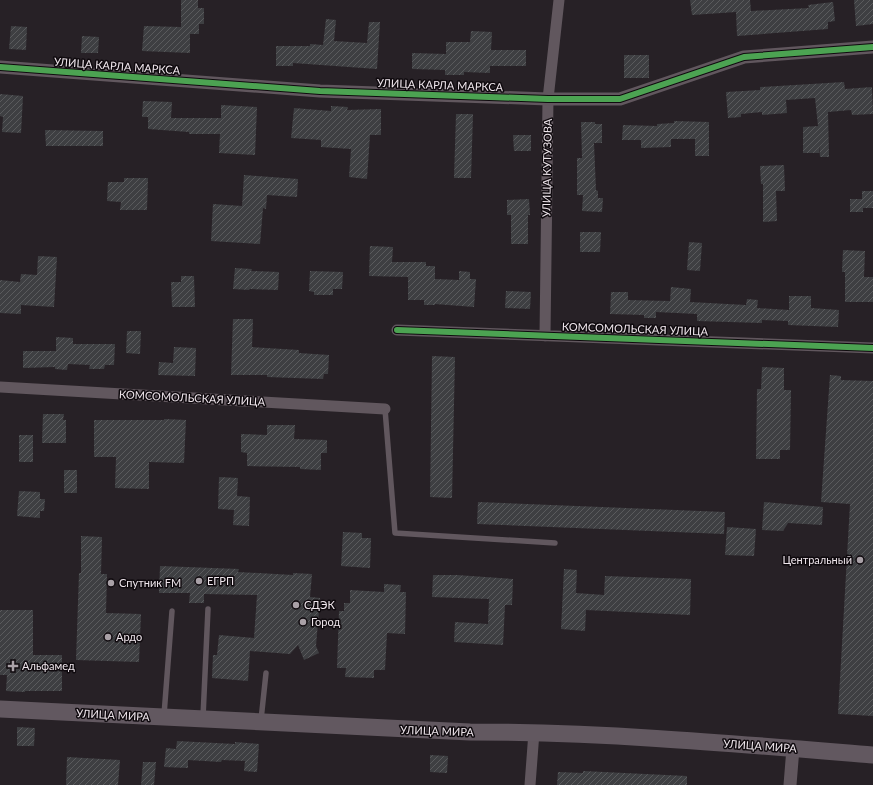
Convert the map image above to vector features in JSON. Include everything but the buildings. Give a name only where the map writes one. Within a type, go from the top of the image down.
[{"type":"main road","name":"УЛИЦА МИРА","points":[[0,709],[261,723],[470,732],[534,732],[704,741],[873,755]]},
{"type":"street","name":"УЛИЦА КУТУЗОВА","points":[[544,336],[548,99],[559,0]]},
{"type":"street","name":"УЛИЦА КАРЛА МАРКСА","points":[[0,67],[320,91],[548,99],[620,98],[744,57],[873,47]]},
{"type":"street","name":"КОМСОМОЛЬСКАЯ УЛИЦА","points":[[397,330],[873,348]]},
{"type":"street","name":"КОМСОМОЛЬСКАЯ УЛИЦА","points":[[0,387],[385,409]]},
{"type":"street","points":[[530,785],[534,732]]},
{"type":"street","points":[[790,785],[793,748]]},
{"type":"lane","points":[[385,409],[395,533],[555,544]]},
{"type":"lane","points":[[203,719],[208,609]]},
{"type":"lane","points":[[164,718],[172,611]]},
{"type":"lane","points":[[261,723],[266,672]]},
{"type":"cycle path","points":[[0,67],[320,91],[548,99],[620,99],[744,57],[873,47]]},
{"type":"cycle path","points":[[397,330],[873,348]]},
{"type":"place","name":"Центральный","points":[[860,560]]},
{"type":"place","name":"ЕГРП","points":[[199,581]]},
{"type":"place","name":"Спутник FM","points":[[111,583]]},
{"type":"place","name":"СДЭК","points":[[296,605]]},
{"type":"place","name":"Город","points":[[303,622]]},
{"type":"place","name":"Ардо","points":[[108,637]]},
{"type":"place","name":"Альфамед","points":[[13,666]]}]
